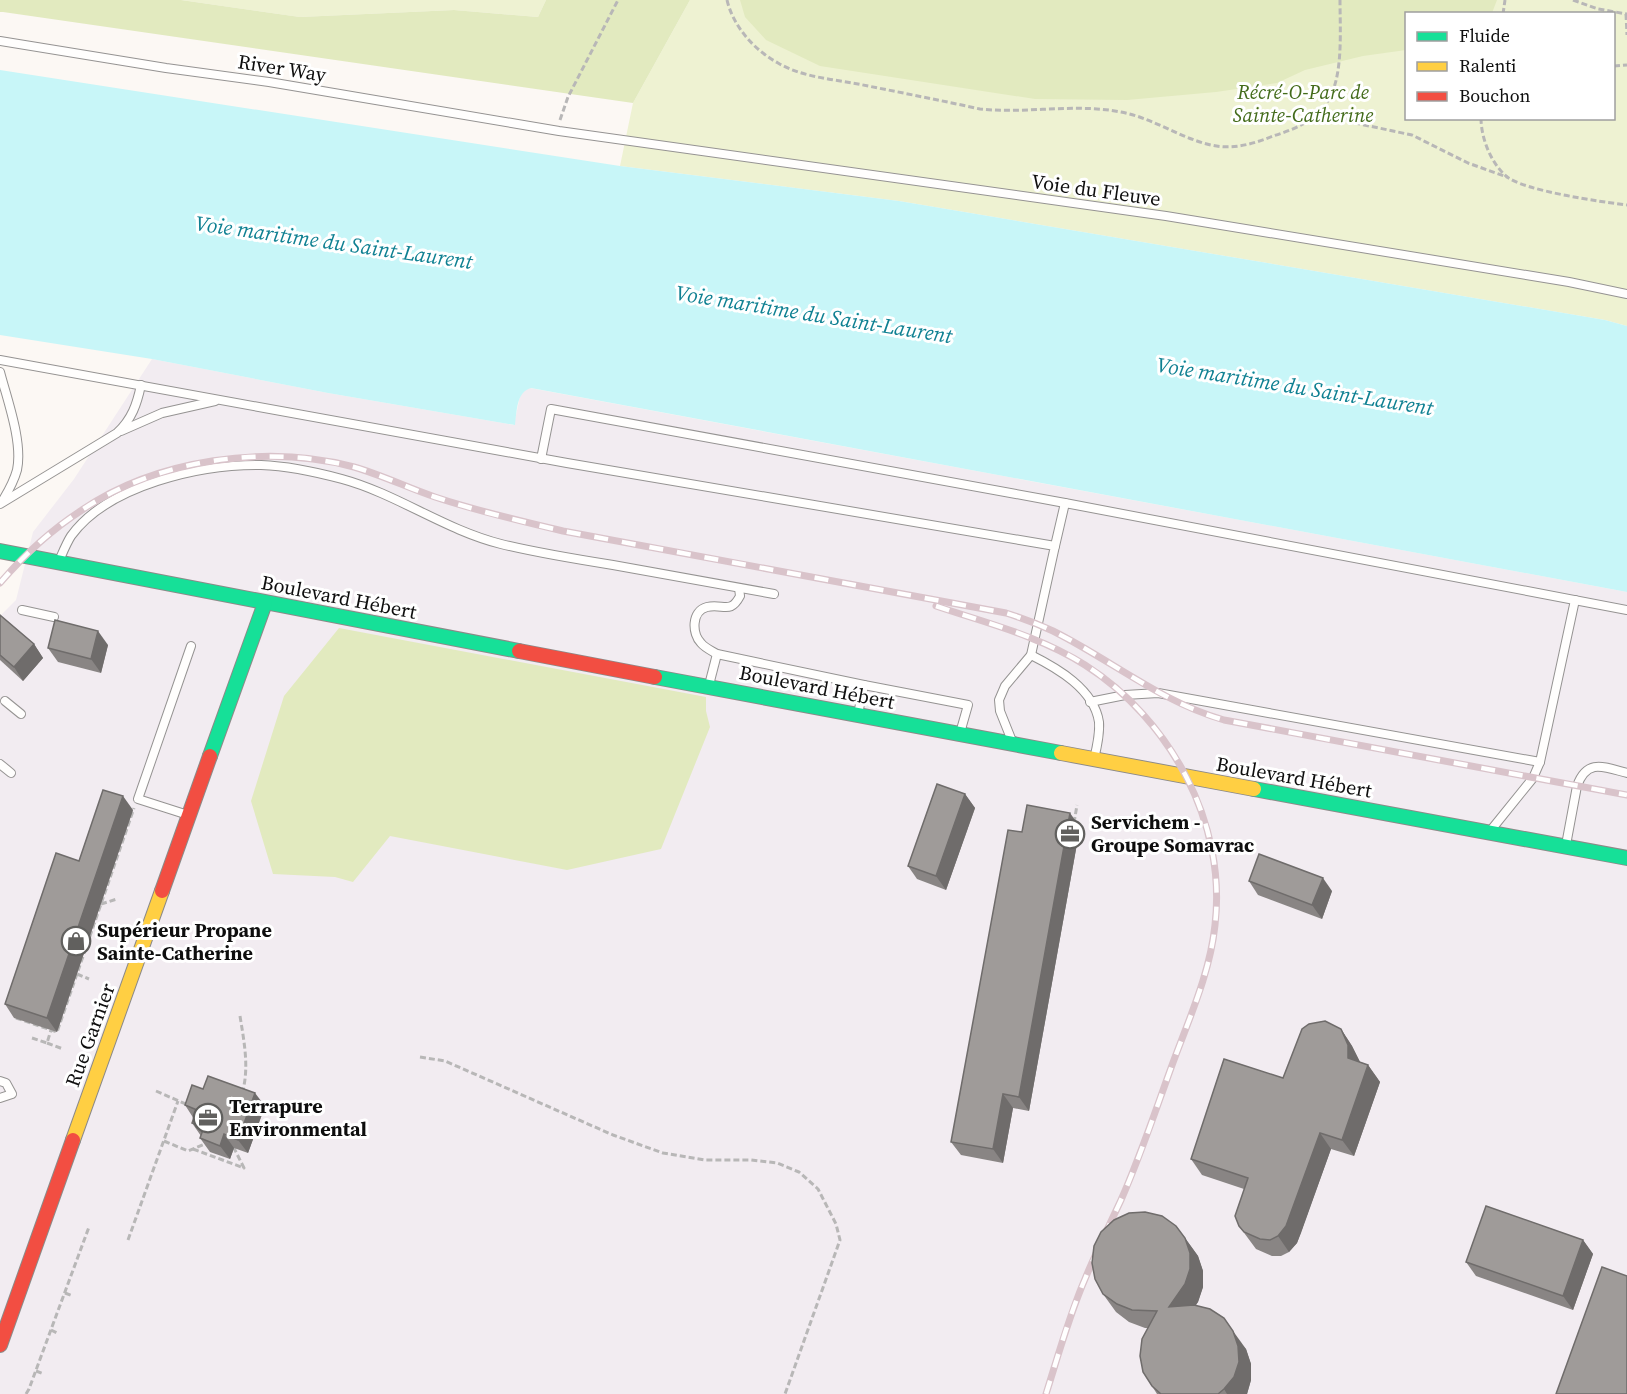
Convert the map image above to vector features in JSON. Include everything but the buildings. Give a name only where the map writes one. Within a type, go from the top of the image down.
[{"type":"street","name":"Boulevard Hébert","points":[[0,551],[709,687],[1627,858]]},
{"type":"street","name":"Rue Garnier","points":[[0,1344],[265,603]]},
{"type":"lane","name":"River Way","points":[[0,41],[269,82],[559,131]]},
{"type":"lane","name":"Voie du Fleuve","points":[[559,131],[1166,216],[1569,282],[1627,294]]},
{"type":"lane","points":[[0,360],[542,459],[1055,546]]},
{"type":"lane","points":[[0,372],[18,452],[17,468],[12,485],[1,502]]},
{"type":"lane","points":[[117,433],[133,412],[141,385]]},
{"type":"lane","points":[[1,502],[117,433],[162,413],[196,404],[224,400]]},
{"type":"lane","points":[[542,459],[551,409],[1065,502],[1627,610]]},
{"type":"lane","points":[[58,562],[66,543],[84,522],[108,504],[146,485],[221,467],[262,465],[341,478],[371,489],[458,530],[499,544],[774,594]]},
{"type":"lane","points":[[1013,743],[1000,711],[999,700],[1005,686],[1031,655],[1065,502]]},
{"type":"lane","points":[[739,588],[740,597],[736,604],[729,608],[707,607],[699,611],[694,629],[700,643],[717,654],[968,705],[960,734]]},
{"type":"lane","points":[[1489,833],[1528,785],[1540,762],[1575,600]]},
{"type":"lane","points":[[21,610],[54,617]]},
{"type":"lane","points":[[190,816],[138,799],[191,646]]},
{"type":"lane","points":[[709,687],[717,654]]},
{"type":"lane","points":[[1031,655],[1060,669],[1075,682],[1090,702],[1099,720],[1099,735],[1094,759]]},
{"type":"lane","points":[[858,715],[864,685]]},
{"type":"lane","points":[[1090,702],[1125,695],[1158,693],[1540,762]]},
{"type":"lane","points":[[5,701],[21,714]]},
{"type":"lane","points":[[0,764],[11,773]]},
{"type":"lane","points":[[1566,847],[1580,777],[1587,769],[1596,766],[1627,773]]},
{"type":"lane","points":[[0,1081],[6,1083],[12,1094],[0,1098]]},
{"type":"path","points":[[559,131],[567,97],[618,0]]},
{"type":"path","points":[[727,0],[731,15],[740,30],[776,62],[792,70],[980,109],[1083,108],[1124,113],[1200,142],[1223,147],[1238,147],[1260,141],[1301,125],[1321,109],[1331,96],[1335,85],[1340,0]]},
{"type":"path","points":[[1573,0],[1615,12]]},
{"type":"path","points":[[1626,14],[1627,35]]},
{"type":"path","points":[[1321,109],[1355,123],[1412,135],[1468,164],[1507,177],[1517,183],[1573,197],[1627,205]]},
{"type":"path","points":[[1481,120],[1485,141],[1492,157],[1507,177]]},
{"type":"path","points":[[1073,825],[1077,805]]},
{"type":"path","points":[[16,1018],[57,1032],[133,810]]},
{"type":"path","points":[[101,904],[117,899]]},
{"type":"path","points":[[77,974],[89,979]]},
{"type":"path","points":[[240,1016],[246,1056],[246,1079],[241,1098]]},
{"type":"path","points":[[47,1043],[51,1030]]},
{"type":"path","points":[[32,1038],[63,1049]]},
{"type":"path","points":[[420,1056],[445,1061],[614,1135],[663,1153],[705,1160],[751,1160],[777,1163],[799,1172],[818,1189],[837,1224],[840,1240],[785,1394]]},
{"type":"path","points":[[156,1091],[198,1108]]},
{"type":"path","points":[[128,1240],[178,1101]]},
{"type":"path","points":[[164,1142],[188,1151],[214,1141]]},
{"type":"path","points":[[193,1149],[244,1168],[234,1148]]},
{"type":"path","points":[[26,1394],[89,1227]]},
{"type":"path","points":[[64,1293],[73,1296]]},
{"type":"path","points":[[51,1330],[59,1334]]},
{"type":"path","points":[[36,1371],[44,1374]]},
{"type":"shaded area","points":[[152,359],[328,393],[514,425],[520,396],[530,388],[1627,592],[1627,1394],[0,1394],[0,616],[16,600],[33,532],[74,479]]},
{"type":"green space","points":[[0,0],[181,0],[300,17],[454,10],[538,17],[546,0],[690,0],[633,103],[0,12]]},
{"type":"green space","points":[[181,0],[546,0],[538,17],[454,10],[300,17]]},
{"type":"green space","name":"Récré-O-Parc de Sainte-Catherine","points":[[690,0],[1627,0],[1627,326],[1605,320],[899,201],[620,166],[633,103]]},
{"type":"green space","points":[[740,0],[1497,0],[1492,12],[1405,12],[1405,50],[1363,56],[1305,70],[1277,83],[1216,92],[1127,100],[1035,99],[820,66],[766,40],[745,17]]},
{"type":"green space","points":[[339,628],[706,697],[706,711],[710,727],[661,849],[567,870],[390,836],[353,882],[335,877],[273,874],[251,801],[284,696]]},
{"type":"water","name":"Voie maritime du Saint-Laurent","points":[[0,70],[620,166],[899,201],[1605,320],[1627,326],[1627,592],[531,388],[526,390],[520,398],[515,425],[328,393],[152,359],[0,335]]},
{"type":"railway","points":[[0,583],[59,526],[112,493],[144,479],[178,468],[249,457],[320,460],[364,470],[467,507],[563,531],[1006,613],[1053,631],[1179,703],[1224,720],[1627,795]]},
{"type":"railway","points":[[936,606],[1050,646],[1085,665],[1115,687],[1143,714],[1167,744],[1202,812],[1212,849],[1216,887],[1215,925],[1203,979],[1135,1167],[1079,1293],[1046,1394]]},
{"type":"traffic: fast","points":[[0,551],[519,651]]},
{"type":"traffic: fast","points":[[210,756],[265,603]]},
{"type":"traffic: fast","points":[[655,677],[1061,753]]},
{"type":"traffic: fast","points":[[1254,789],[1627,858]]},
{"type":"traffic: slow","points":[[1061,753],[1254,789]]},
{"type":"traffic: slow","points":[[73,1140],[162,891]]},
{"type":"traffic: jam","points":[[519,651],[655,677]]},
{"type":"traffic: jam","points":[[162,891],[210,756]]},
{"type":"traffic: jam","points":[[0,1345],[73,1140]]},
{"type":"place","name":"Servichem - Groupe Somavrac","points":[[1070,834]]},
{"type":"place","name":"Supérieur Propane Sainte-Catherine","points":[[76,941]]},
{"type":"place","name":"Terrapure Environmental","points":[[208,1118]]}]
